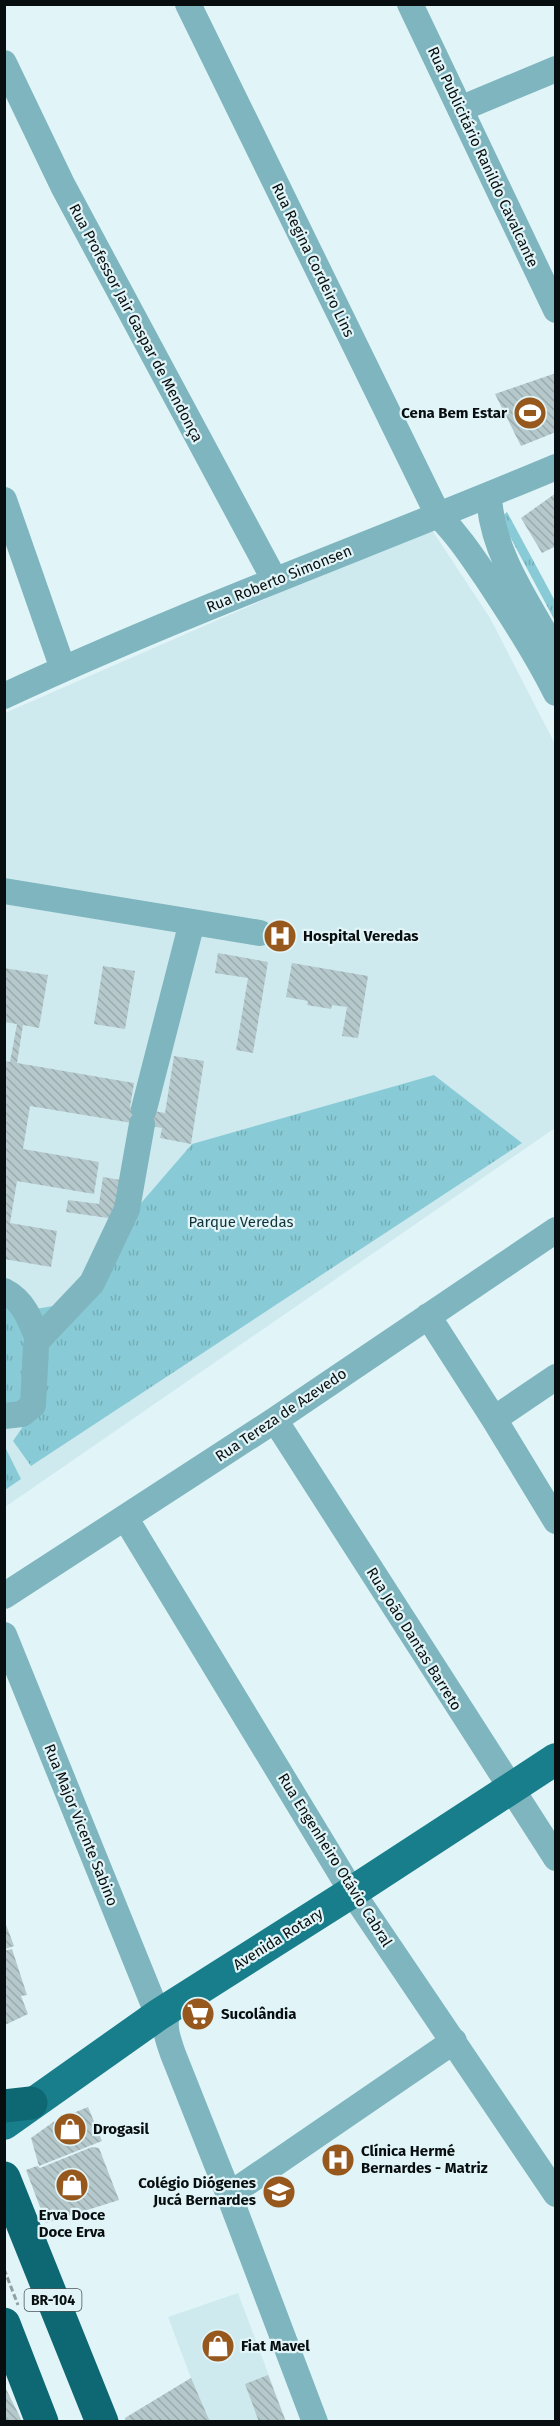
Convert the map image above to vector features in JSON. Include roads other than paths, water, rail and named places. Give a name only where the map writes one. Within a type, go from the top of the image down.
[{"type":"highway","name":"BR-104","points":[[4,2178],[102,2421]]},
{"type":"highway","points":[[5,2326],[42,2421]]},
{"type":"main road","name":"Avenida Rotary","points":[[4,2124],[18,2105],[352,1892],[555,1759]]},
{"type":"street","name":"Rua Regina Cordeiro Lins","points":[[188,4],[438,515],[454,531],[503,603],[541,664],[555,693]]},
{"type":"street","name":"Rua Publicitário Ranildo Cavalcante","points":[[410,4],[460,109],[548,276],[555,310]]},
{"type":"street","name":"Rua Professor Jair Gaspar de Mendonça","points":[[4,63],[63,186],[274,579]]},
{"type":"street","points":[[460,109],[555,69]]},
{"type":"street","name":"Rua Roberto Simonsen","points":[[4,696],[274,579],[555,467]]},
{"type":"street","points":[[489,495],[490,515],[503,556],[555,653]]},
{"type":"street","points":[[4,500],[63,669]]},
{"type":"street","points":[[4,891],[260,933]]},
{"type":"street","points":[[4,1416],[22,1414],[33,1406],[38,1340],[92,1282],[127,1209],[143,1117],[192,922]]},
{"type":"street","name":"Rua Tereza de Azevedo","points":[[4,1596],[126,1519],[555,1230]]},
{"type":"street","points":[[4,1291],[21,1304],[30,1318],[38,1340]]},
{"type":"street","points":[[428,1316],[494,1419],[555,1521]]},
{"type":"street","points":[[494,1419],[555,1377]]},
{"type":"street","name":"Rua João Dantas Barreto","points":[[275,1420],[555,1858]]},
{"type":"street","name":"Rua Engenheiro Otávio Cabral","points":[[126,1519],[352,1892],[555,2194]]},
{"type":"street","name":"Rua Major Vicente Sabino","points":[[4,1635],[163,2012],[165,2030],[173,2054],[315,2421]]},
{"type":"street","name":"Rua Major Vicente Sabino","points":[[131,2034],[146,2031],[156,2034],[173,2054]]},
{"type":"street","points":[[229,2195],[454,2041]]},
{"type":"place","name":"Cena Bem Estar","points":[[530,413]]},
{"type":"place","name":"Hospital Veredas","points":[[280,936]]},
{"type":"place","name":"Sucolândia","points":[[198,2014]]},
{"type":"place","name":"Drogasil","points":[[70,2129]]},
{"type":"place","name":"Clínica Hermé Bernardes - Matriz","points":[[338,2160]]},
{"type":"place","name":"Erva Doce Doce Erva","points":[[72,2185]]},
{"type":"place","name":"Colégio Diógenes Jucá Bernardes","points":[[279,2192]]},
{"type":"place","name":"Fiat Mavel","points":[[218,2346]]},
{"type":"park label","name":"Parque Veredas","points":[[241,1222]]}]
